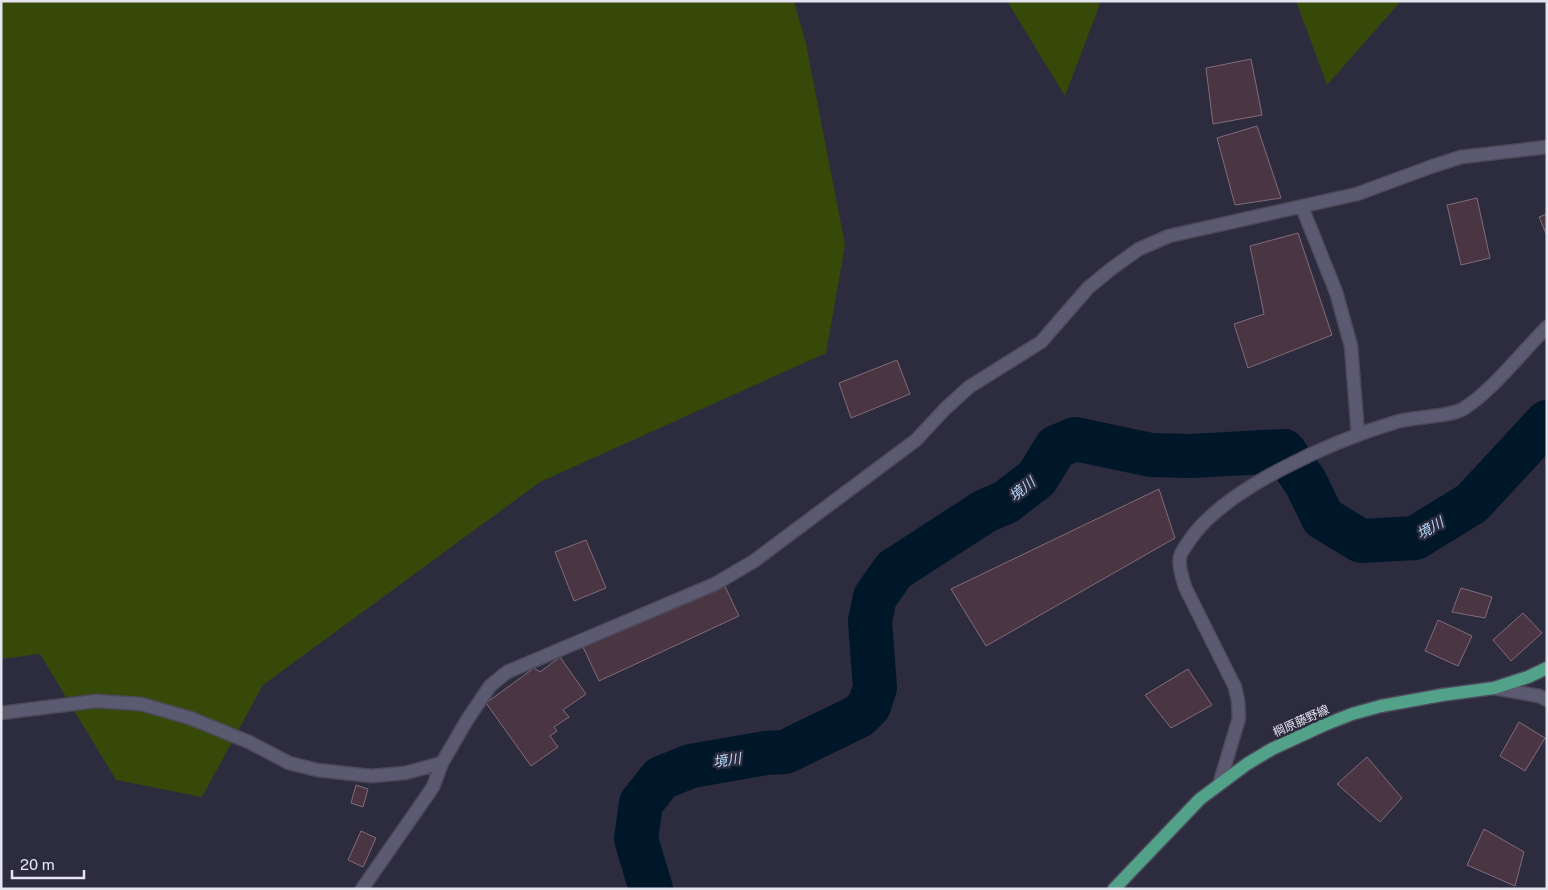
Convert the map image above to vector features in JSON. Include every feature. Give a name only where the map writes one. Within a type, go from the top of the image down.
[{"type":"main road","name":"棡原藤野線","points":[[1114,889],[1200,799],[1220,782],[1272,749],[1324,724],[1352,714],[1442,695],[1494,688],[1528,677],[1547,668]]},
{"type":"street","points":[[362,889],[429,793],[442,763],[467,720],[490,686],[507,672],[715,584],[754,561],[916,440],[968,387],[1041,342],[1088,288],[1139,249],[1169,236],[1357,194],[1461,157],[1547,147]]},
{"type":"street","points":[[1302,207],[1336,292],[1351,346],[1358,435]]},
{"type":"street","points":[[1220,782],[1239,718],[1238,701],[1235,687],[1181,575],[1180,557],[1196,530],[1223,506],[1280,470],[1314,453],[1399,421],[1435,416],[1462,409],[1488,388],[1547,327]]},
{"type":"street","points":[[1494,688],[1539,696],[1547,700]]},
{"type":"street","points":[[1,713],[96,701],[141,704],[190,718],[249,742],[289,763],[317,770],[371,776],[406,773],[442,763]]},
{"type":"green space","points":[[1,1],[794,1],[806,44],[845,245],[826,353],[540,482],[263,685],[202,797],[116,780],[40,654],[1,659]]},
{"type":"green space","points":[[1007,1],[1101,1],[1065,96]]},
{"type":"green space","points":[[1296,1],[1401,1],[1327,85]]},
{"type":"building","points":[[1251,59],[1262,115],[1213,124],[1206,68]]},
{"type":"building","points":[[1257,126],[1281,198],[1235,205],[1217,138]]},
{"type":"building","points":[[1477,198],[1490,258],[1461,265],[1447,205]]},
{"type":"building","points":[[1547,214],[1547,236],[1539,217]]},
{"type":"building","points":[[1298,233],[1332,335],[1248,368],[1234,324],[1264,314],[1250,246]]},
{"type":"building","points":[[897,360],[910,394],[851,418],[839,383]]},
{"type":"building","points":[[1159,489],[1175,538],[986,646],[951,589]]},
{"type":"building","points":[[586,540],[606,588],[574,601],[555,552]]},
{"type":"building","points":[[723,582],[739,616],[599,681],[583,647]]},
{"type":"building","points":[[1461,588],[1492,597],[1485,618],[1452,612]]},
{"type":"building","points":[[1523,613],[1542,633],[1511,661],[1493,640]]},
{"type":"building","points":[[1438,620],[1472,636],[1458,666],[1425,651]]},
{"type":"building","points":[[560,657],[586,694],[563,710],[569,717],[554,727],[557,731],[550,736],[558,747],[531,766],[486,703],[534,668],[540,672]]},
{"type":"building","points":[[1188,669],[1212,705],[1171,728],[1145,695]]},
{"type":"building","points":[[1519,722],[1545,738],[1525,771],[1500,756]]},
{"type":"building","points":[[1367,757],[1402,798],[1380,822],[1337,784]]},
{"type":"building","points":[[356,785],[368,789],[363,807],[351,803]]},
{"type":"building","points":[[1484,829],[1524,852],[1515,886],[1467,865]]},
{"type":"building","points":[[361,831],[376,838],[363,867],[348,860]]},
{"type":"waterway","name":"境川","points":[[651,889],[636,839],[641,803],[661,778],[691,766],[766,753],[785,752],[859,716],[869,706],[875,688],[870,621],[875,597],[894,570],[985,511],[1006,502],[1037,478],[1056,447],[1075,439],[1151,455],[1191,456],[1284,451],[1306,483],[1323,518],[1361,541],[1415,538],[1472,503],[1547,422]]}]
